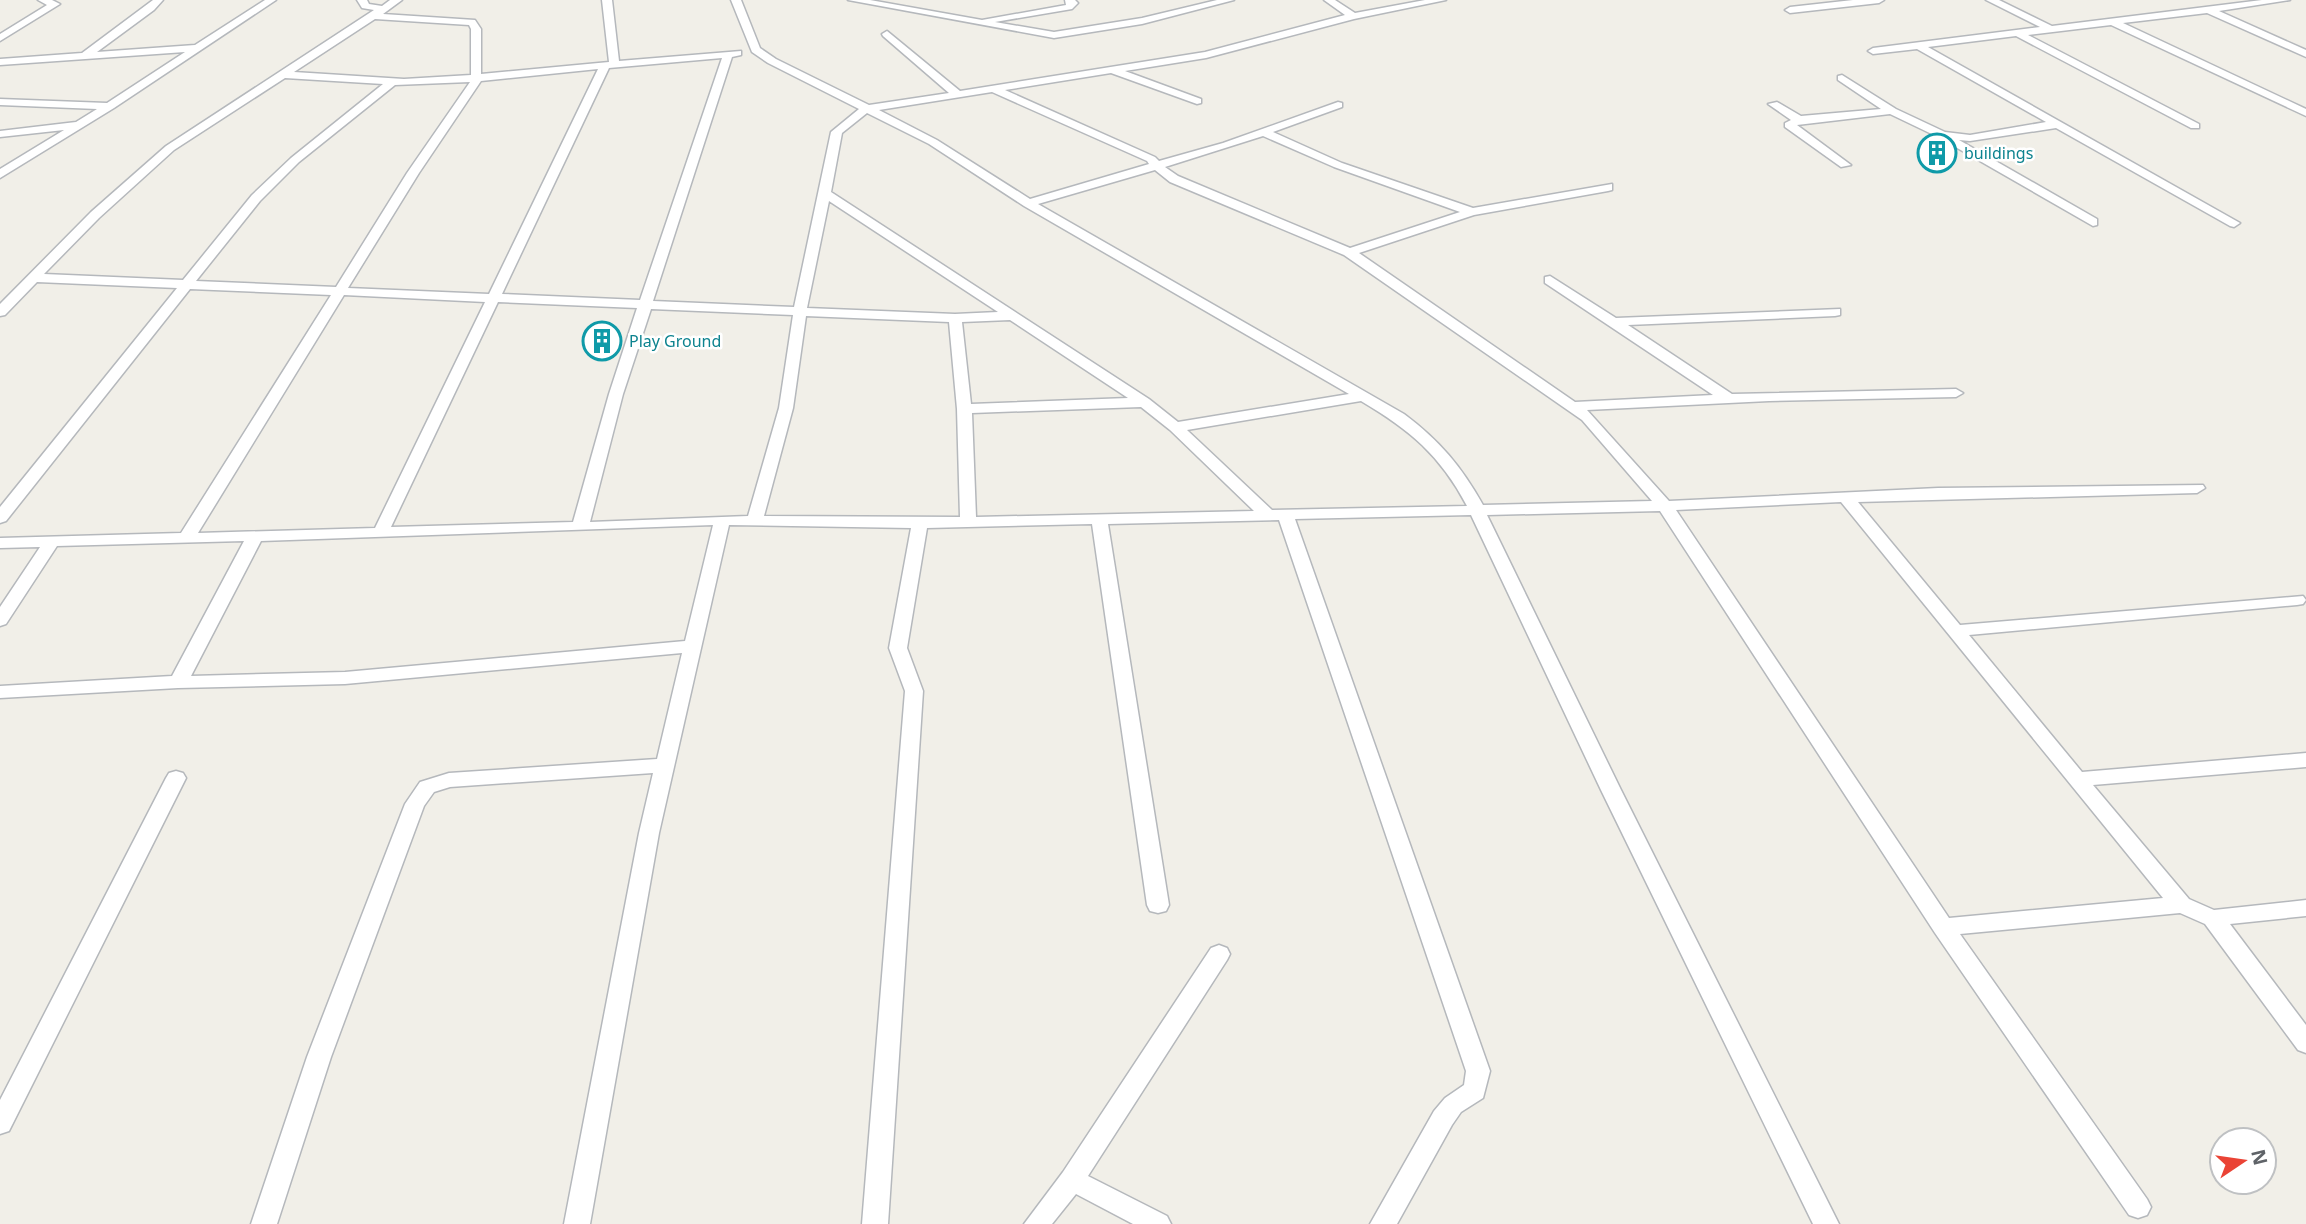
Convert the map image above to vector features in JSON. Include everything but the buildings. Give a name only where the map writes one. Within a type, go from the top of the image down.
[{"type":"street","points":[[0,38],[55,4],[43,0]]},
{"type":"street","points":[[85,55],[151,8],[158,0]]},
{"type":"street","points":[[0,174],[81,125],[271,0]]},
{"type":"street","points":[[187,537],[413,173],[476,80],[476,29],[472,22],[379,12],[365,6],[362,0]]},
{"type":"street","points":[[0,312],[146,167],[205,123],[397,0]]},
{"type":"street","points":[[381,532],[494,296],[609,66],[607,0]]},
{"type":"street","points":[[736,0],[756,50],[800,76],[933,142],[1028,203],[1366,396],[1425,437],[1457,473],[1477,509],[1611,790],[1826,1224]]},
{"type":"street","points":[[853,0],[945,18],[1060,35],[1142,21],[1204,2],[1229,0]]},
{"type":"street","points":[[943,0],[945,18]]},
{"type":"street","points":[[973,22],[1069,7],[1073,4],[1070,0]]},
{"type":"street","points":[[1329,0],[1353,16]]},
{"type":"street","points":[[755,520],[786,408],[800,311],[837,132],[854,116],[867,109],[1220,53],[1353,16],[1441,0]]},
{"type":"street","points":[[1790,10],[1879,0]]},
{"type":"street","points":[[1992,0],[2051,29]]},
{"type":"street","points":[[1873,51],[2285,0]]},
{"type":"street","points":[[2209,10],[2306,54]]},
{"type":"street","points":[[2112,21],[2306,113]]},
{"type":"street","points":[[2017,33],[2195,126]]},
{"type":"street","points":[[887,34],[957,94]]},
{"type":"street","points":[[1919,45],[2234,223]]},
{"type":"street","points":[[0,62],[199,47]]},
{"type":"street","points":[[280,74],[393,81],[476,80],[756,50]]},
{"type":"street","points":[[580,527],[616,394],[728,54]]},
{"type":"street","points":[[1109,69],[1197,101]]},
{"type":"street","points":[[1842,78],[1892,111],[1957,143],[2093,222]]},
{"type":"street","points":[[0,518],[256,198],[276,177],[393,81]]},
{"type":"street","points":[[993,89],[1151,159],[1174,179],[1349,252],[1574,406],[1665,506],[1943,927],[2138,1207]]},
{"type":"street","points":[[0,102],[110,106]]},
{"type":"street","points":[[1773,104],[1799,120]]},
{"type":"street","points":[[1028,203],[1159,167],[1338,105]]},
{"type":"street","points":[[1845,164],[1790,127],[1791,123],[1892,111]]},
{"type":"street","points":[[1957,143],[1970,138],[2058,124]]},
{"type":"street","points":[[0,134],[81,125]]},
{"type":"street","points":[[1263,132],[1338,165],[1472,212]]},
{"type":"street","points":[[1942,135],[1970,138]]},
{"type":"street","points":[[1349,252],[1472,212],[1608,187]]},
{"type":"street","points":[[826,194],[1144,402],[1275,513],[1478,1071],[1475,1091],[1453,1105],[1443,1118],[1383,1224]]},
{"type":"street","points":[[34,278],[647,302],[955,318],[1012,316]]},
{"type":"street","points":[[1550,279],[1729,399]]},
{"type":"street","points":[[1614,322],[1835,312]]},
{"type":"street","points":[[955,318],[964,409],[968,522]]},
{"type":"street","points":[[1574,406],[1956,393]]},
{"type":"street","points":[[1175,427],[1366,396]]},
{"type":"street","points":[[964,409],[1144,402]]},
{"type":"street","points":[[0,543],[580,527],[722,520],[968,522],[1665,506],[2197,488]]},
{"type":"street","points":[[1846,498],[2181,905]]},
{"type":"street","points":[[1099,518],[1158,905]]},
{"type":"street","points":[[577,1224],[649,833],[722,520]]},
{"type":"street","points":[[875,1224],[914,691],[898,648],[920,523]]},
{"type":"street","points":[[178,682],[256,534]]},
{"type":"street","points":[[0,620],[51,543]]},
{"type":"street","points":[[1955,631],[2297,600]]},
{"type":"street","points":[[0,692],[178,682],[345,678],[692,646]]},
{"type":"street","points":[[2076,779],[2306,760]]},
{"type":"street","points":[[264,1224],[324,1045],[415,804],[427,787],[449,780],[665,765]]},
{"type":"street","points":[[0,1124],[176,778]]},
{"type":"street","points":[[1943,927],[2181,905],[2213,918],[2306,908]]},
{"type":"street","points":[[2213,918],[2306,1042]]},
{"type":"street","points":[[1037,1224],[1072,1180],[1219,954]]},
{"type":"street","points":[[1072,1180],[1158,1224]]},
{"type":"place","name":"buildings","points":[[1937,153]]},
{"type":"place","name":"Play Ground","points":[[602,341]]}]
